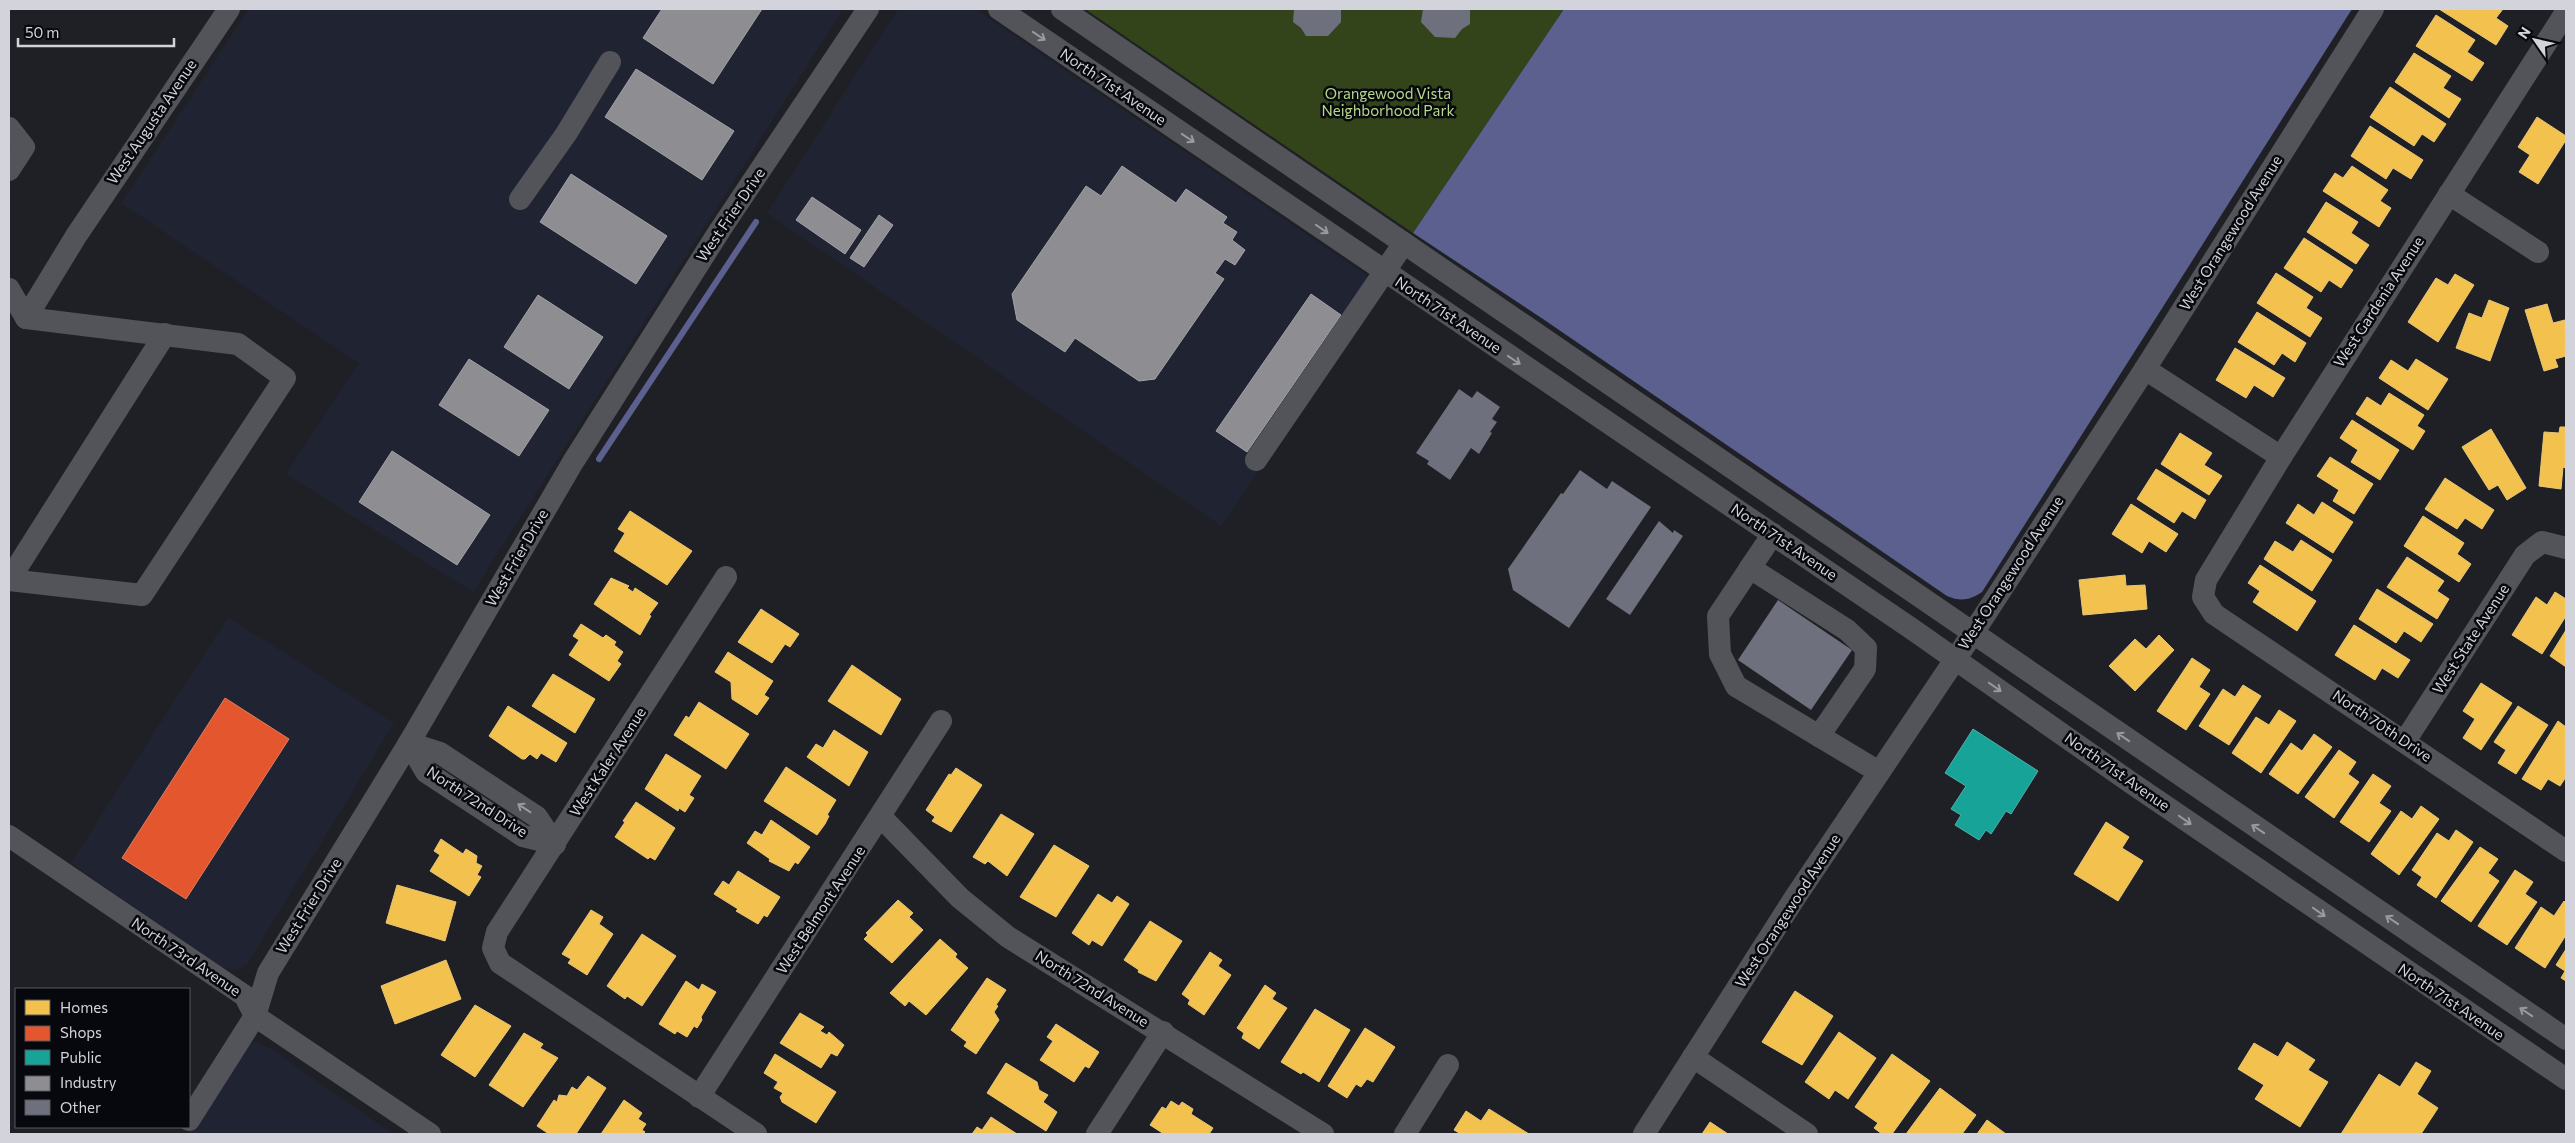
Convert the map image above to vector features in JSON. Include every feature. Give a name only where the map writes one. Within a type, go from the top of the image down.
[{"type":"street","name":"West Augusta Avenue","points":[[26,318],[76,236],[229,9]]},
{"type":"street","name":"West Frier Drive","points":[[190,1118],[255,1016],[268,973],[408,744],[573,462],[720,230],[868,9]]},
{"type":"street","name":"North 71st Avenue","points":[[998,9],[1773,534],[2428,987],[2566,1079]]},
{"type":"street","name":"North 71st Avenue","points":[[1062,9],[2566,1039]]},
{"type":"street","name":"West Orangewood Avenue","points":[[1644,1134],[1794,899],[1955,659],[2145,369],[2373,9]]},
{"type":"street","name":"West Gardenia Avenue","points":[[2203,597],[2206,580],[2281,456],[2566,12]]},
{"type":"street","points":[[520,200],[566,134],[610,62]]},
{"type":"street","points":[[1142,106],[1162,78]]},
{"type":"street","points":[[9,128],[24,147],[9,170]]},
{"type":"street","points":[[2449,194],[2538,252]]},
{"type":"street","points":[[1256,460],[1404,243]]},
{"type":"street","points":[[9,289],[26,318],[165,334],[238,344],[285,378],[142,594],[9,580],[165,334]]},
{"type":"street","points":[[2145,369],[2281,456]]},
{"type":"street","points":[[1773,534],[1718,616],[1720,654],[1736,686],[1879,772]]},
{"type":"street","name":"West State Avenue","points":[[2404,741],[2525,555],[2542,542],[2566,548]]},
{"type":"street","points":[[1750,568],[1847,630],[1866,648],[1865,669],[1819,736]]},
{"type":"street","name":"West Kaler Avenue","points":[[699,1097],[500,963],[492,948],[496,932],[555,844],[726,577]]},
{"type":"street","name":"North 70th Drive","points":[[2203,597],[2214,614],[2566,851]]},
{"type":"street","name":"West Belmont Avenue","points":[[699,1097],[881,817],[941,721]]},
{"type":"street","name":"North 72nd Drive","points":[[408,744],[426,772],[523,836],[555,844]]},
{"type":"street","name":"North 72nd Avenue","points":[[881,817],[938,877],[984,919],[1033,953],[1324,1134]]},
{"type":"street","name":"North 73rd Avenue","points":[[9,836],[245,996],[255,1016],[430,1134]]},
{"type":"street","points":[[2428,987],[2448,958]]},
{"type":"street","points":[[1097,1134],[1162,1032]]},
{"type":"street","points":[[1693,1057],[1807,1134]]},
{"type":"street","points":[[1405,1134],[1448,1066]]},
{"type":"street","points":[[699,1097],[756,1134]]},
{"type":"shaded area","points":[[249,9],[843,9],[473,592],[286,474],[359,363],[121,203]]},
{"type":"shaded area","points":[[898,9],[975,9],[1384,287],[1221,526],[767,213]]},
{"type":"shaded area","points":[[228,617],[394,723],[248,963],[240,969],[229,970],[219,966],[71,863]]},
{"type":"shaded area","points":[[255,1042],[271,1049],[393,1134],[187,1134],[239,1050],[247,1044]]},
{"type":"green space","name":"Orangewood Vista Neighborhood Park","points":[[1085,9],[1564,9],[1413,233]]},
{"type":"water","points":[[1564,9],[2352,9],[1982,592],[1973,597],[1961,599],[1947,596],[1543,319],[1413,233]]},
{"type":"building: Homes","points":[[2439,9],[2503,9],[2496,18],[2508,26],[2496,45]]},
{"type":"building: Homes","points":[[2436,15],[2475,40],[2467,52],[2484,63],[2472,81],[2416,46]]},
{"type":"building: Homes","points":[[2414,53],[2451,76],[2443,88],[2461,99],[2449,118],[2395,82]]},
{"type":"building: Homes","points":[[2390,87],[2446,124],[2434,142],[2422,134],[2414,146],[2370,117]]},
{"type":"building: Homes","points":[[2537,117],[2566,136],[2566,140],[2538,184],[2519,172],[2530,155],[2518,147]]},
{"type":"building: Homes","points":[[2370,126],[2423,160],[2411,179],[2393,168],[2386,179],[2351,156]]},
{"type":"building: Homes","points":[[2352,166],[2388,190],[2380,201],[2391,208],[2379,227],[2323,191],[2335,173],[2343,178]]},
{"type":"building: Homes","points":[[2326,202],[2358,222],[2351,233],[2369,245],[2356,264],[2307,232]]},
{"type":"building: Homes","points":[[2304,238],[2353,270],[2341,288],[2329,280],[2321,292],[2284,268]]},
{"type":"building: Homes","points":[[2276,273],[2313,297],[2306,308],[2322,318],[2310,337],[2257,303]]},
{"type":"building: Homes","points":[[2455,274],[2474,285],[2438,342],[2408,322],[2436,278],[2448,285]]},
{"type":"building: Homes","points":[[2489,300],[2509,308],[2490,361],[2456,348],[2469,313],[2482,318]]},
{"type":"building: Homes","points":[[2547,304],[2553,323],[2565,320],[2566,356],[2555,359],[2558,367],[2544,371],[2525,310]]},
{"type":"building: Homes","points":[[2257,312],[2306,343],[2295,362],[2282,353],[2274,365],[2238,342]]},
{"type":"building: Homes","points":[[2235,348],[2285,378],[2273,397],[2254,385],[2246,398],[2216,380]]},
{"type":"building: Homes","points":[[2416,359],[2448,379],[2428,410],[2379,378],[2391,360],[2408,371]]},
{"type":"building: Homes","points":[[2389,393],[2424,415],[2417,426],[2425,431],[2413,450],[2356,414],[2367,397],[2381,406]]},
{"type":"building: Homes","points":[[2352,420],[2399,450],[2380,480],[2351,462],[2358,450],[2340,438]]},
{"type":"building: Homes","points":[[2560,427],[2566,427],[2566,468],[2563,467],[2561,489],[2539,486],[2544,432],[2559,433]]},
{"type":"building: Homes","points":[[2491,429],[2526,488],[2507,500],[2498,485],[2489,490],[2462,447]]},
{"type":"building: Homes","points":[[2180,433],[2212,453],[2204,465],[2222,476],[2209,495],[2161,464]]},
{"type":"building: Homes","points":[[2330,457],[2373,484],[2354,514],[2333,501],[2339,490],[2317,476]]},
{"type":"building: Homes","points":[[2156,469],[2206,500],[2195,519],[2182,511],[2174,523],[2137,499]]},
{"type":"building: Homes","points":[[2445,478],[2494,510],[2482,529],[2465,518],[2457,529],[2425,509]]},
{"type":"building: Homes","points":[[2322,502],[2353,522],[2333,553],[2286,523],[2298,504],[2314,515]]},
{"type":"building: Homes","points":[[2131,504],[2178,534],[2166,552],[2149,541],[2142,553],[2112,534]]},
{"type":"building: Homes","points":[[630,511],[692,551],[667,585],[614,551],[625,533],[618,529]]},
{"type":"building: Homes","points":[[2423,516],[2464,543],[2457,554],[2471,564],[2459,582],[2404,546]]},
{"type":"building: Homes","points":[[2301,540],[2332,560],[2312,591],[2264,559],[2275,541],[2293,552]]},
{"type":"building: Homes","points":[[2407,557],[2444,581],[2437,591],[2449,599],[2437,619],[2387,587]]},
{"type":"building: Homes","points":[[2260,565],[2316,601],[2297,631],[2253,602],[2260,591],[2248,583]]},
{"type":"building: Homes","points":[[2125,575],[2126,586],[2145,585],[2147,609],[2083,615],[2079,580]]},
{"type":"building: Homes","points":[[611,578],[629,586],[627,588],[633,592],[635,588],[658,603],[649,615],[651,616],[640,635],[594,604]]},
{"type":"building: Homes","points":[[2377,589],[2433,624],[2421,642],[2404,631],[2396,643],[2359,619]]},
{"type":"building: Homes","points":[[2555,592],[2566,599],[2566,616],[2542,654],[2512,635],[2536,597],[2547,605]]},
{"type":"building: Homes","points":[[761,609],[799,634],[790,647],[785,644],[772,663],[738,642]]},
{"type":"building: Homes","points":[[581,624],[603,638],[606,635],[616,642],[614,645],[623,652],[617,661],[621,664],[609,681],[569,655],[579,640],[573,636]]},
{"type":"building: Homes","points":[[2354,625],[2410,660],[2398,678],[2382,668],[2375,680],[2335,655]]},
{"type":"building: Homes","points":[[2566,630],[2566,667],[2550,656]]},
{"type":"building: Homes","points":[[2159,635],[2174,650],[2135,691],[2109,666],[2135,639],[2146,649]]},
{"type":"building: Homes","points":[[728,652],[773,681],[764,695],[769,698],[757,715],[732,699],[731,682],[715,672]]},
{"type":"building: Homes","points":[[2192,658],[2210,670],[2199,687],[2210,694],[2186,730],[2157,711]]},
{"type":"building: Homes","points":[[852,665],[901,699],[881,735],[828,701]]},
{"type":"building: Homes","points":[[553,674],[595,699],[575,733],[532,706]]},
{"type":"building: Homes","points":[[2481,683],[2512,703],[2481,750],[2463,738],[2475,719],[2463,711]]},
{"type":"building: Homes","points":[[2243,685],[2261,696],[2229,745],[2199,726],[2223,689],[2235,697]]},
{"type":"building: Homes","points":[[699,702],[749,734],[726,769],[674,735],[686,716],[689,718]]},
{"type":"building: Homes","points":[[508,706],[567,743],[556,762],[541,753],[537,759],[530,754],[525,759],[522,759],[489,736]]},
{"type":"building: Homes","points":[[2518,706],[2548,725],[2516,774],[2498,763],[2506,750],[2494,742]]},
{"type":"building: Homes","points":[[2279,710],[2296,721],[2261,773],[2232,753],[2256,717],[2269,725]]},
{"type":"building: Homes","points":[[2558,721],[2566,727],[2566,777],[2560,786],[2548,779],[2541,790],[2522,779]]},
{"type":"building: Homes","points":[[834,730],[868,752],[849,786],[807,757],[816,744],[823,748]]},
{"type":"building: Homes","points":[[2314,734],[2332,747],[2298,794],[2269,774],[2291,743],[2302,751]]},
{"type":"building: Homes","points":[[2339,750],[2356,762],[2348,774],[2359,782],[2334,818],[2305,797]]},
{"type":"building: Homes","points":[[666,754],[701,776],[689,795],[694,798],[685,812],[679,808],[678,811],[645,789]]},
{"type":"building: Homes","points":[[786,767],[836,800],[827,815],[829,816],[825,824],[817,835],[764,801]]},
{"type":"building: Homes","points":[[956,768],[982,785],[951,832],[932,821],[935,817],[926,810],[949,774],[951,775]]},
{"type":"building: Homes","points":[[2373,774],[2391,786],[2379,803],[2391,811],[2369,842],[2340,822]]},
{"type":"building: Homes","points":[[636,802],[675,828],[655,860],[650,857],[648,859],[615,837]]},
{"type":"building: Homes","points":[[2421,806],[2439,819],[2399,875],[2371,854],[2401,811],[2412,819]]},
{"type":"building: Homes","points":[[1001,814],[1034,834],[1007,876],[988,861],[985,864],[973,857]]},
{"type":"building: Homes","points":[[771,820],[810,847],[798,864],[795,862],[789,871],[769,861],[770,859],[747,843],[755,831],[762,835]]},
{"type":"building: Homes","points":[[2106,822],[2129,837],[2122,848],[2143,861],[2118,901],[2074,874]]},
{"type":"building: Homes","points":[[2456,830],[2473,842],[2436,898],[2417,885],[2422,877],[2412,870],[2437,833],[2449,841]]},
{"type":"building: Homes","points":[[441,839],[463,854],[466,849],[477,856],[476,863],[482,866],[477,875],[481,877],[469,896],[430,871],[440,855],[434,851]]},
{"type":"building: Homes","points":[[1054,845],[1089,866],[1056,917],[1020,897]]},
{"type":"building: Homes","points":[[2480,847],[2498,859],[2488,873],[2499,881],[2471,922],[2441,901]]},
{"type":"building: Homes","points":[[2515,870],[2533,882],[2525,894],[2537,902],[2507,945],[2478,926]]},
{"type":"building: Homes","points":[[738,871],[780,897],[767,917],[764,915],[758,924],[736,911],[738,909],[714,894],[723,881],[729,885]]},
{"type":"building: Homes","points":[[397,885],[456,902],[445,941],[386,923]]},
{"type":"building: Homes","points":[[1098,894],[1112,903],[1117,896],[1129,904],[1102,946],[1092,940],[1089,945],[1072,933]]},
{"type":"building: Homes","points":[[898,900],[913,913],[909,917],[923,930],[892,963],[864,939],[868,935],[866,933]]},
{"type":"building: Homes","points":[[2564,901],[2566,903],[2566,935],[2545,968],[2515,948],[2541,907],[2554,916]]},
{"type":"building: Homes","points":[[591,910],[603,917],[599,924],[613,934],[587,975],[568,963],[571,959],[562,954]]},
{"type":"building: Homes","points":[[1150,921],[1182,941],[1156,981],[1138,972],[1139,970],[1124,960]]},
{"type":"building: Homes","points":[[642,934],[676,956],[642,1006],[627,996],[625,999],[607,986]]},
{"type":"building: Homes","points":[[940,939],[957,954],[955,957],[968,968],[926,1015],[909,1001],[905,1006],[890,993]]},
{"type":"building: Homes","points":[[2566,949],[2566,981],[2561,978],[2565,971],[2556,965]]},
{"type":"building: Homes","points":[[1210,952],[1222,960],[1218,966],[1231,975],[1204,1015],[1188,1004],[1190,1000],[1182,994]]},
{"type":"building: Homes","points":[[446,960],[461,999],[395,1024],[381,986]]},
{"type":"building: Homes","points":[[987,978],[1006,990],[996,1005],[998,1006],[994,1012],[999,1020],[976,1054],[964,1046],[967,1042],[951,1030]]},
{"type":"building: Homes","points":[[686,981],[699,990],[702,984],[716,992],[701,1017],[702,1020],[697,1028],[694,1026],[687,1037],[677,1031],[675,1034],[659,1024]]},
{"type":"building: Homes","points":[[1265,985],[1276,993],[1272,999],[1287,1008],[1259,1049],[1242,1038],[1244,1033],[1237,1028]]},
{"type":"building: Homes","points":[[1795,991],[1833,1016],[1802,1065],[1762,1042]]},
{"type":"building: Homes","points":[[475,1005],[511,1026],[475,1077],[441,1055]]},
{"type":"building: Homes","points":[[1315,1009],[1350,1030],[1319,1082],[1281,1062]]},
{"type":"building: Homes","points":[[800,1013],[824,1027],[820,1031],[827,1035],[829,1032],[844,1045],[837,1056],[831,1053],[821,1068],[780,1043]]},
{"type":"building: Homes","points":[[1056,1024],[1099,1052],[1089,1068],[1085,1066],[1074,1082],[1040,1060],[1053,1041],[1047,1037]]},
{"type":"building: Homes","points":[[1365,1028],[1395,1047],[1373,1082],[1367,1079],[1361,1087],[1356,1084],[1347,1098],[1328,1086]]},
{"type":"building: Homes","points":[[1839,1032],[1876,1058],[1848,1099],[1835,1090],[1829,1099],[1805,1082]]},
{"type":"building: Homes","points":[[524,1033],[543,1044],[540,1048],[558,1058],[523,1107],[489,1085]]},
{"type":"building: Homes","points":[[2287,1042],[2315,1060],[2308,1070],[2328,1082],[2300,1127],[2255,1099],[2264,1085],[2238,1069],[2254,1043],[2278,1057]]},
{"type":"building: Homes","points":[[775,1054],[836,1092],[816,1123],[782,1102],[780,1097],[783,1093],[774,1088],[778,1082],[764,1073]]},
{"type":"building: Homes","points":[[1892,1054],[1930,1081],[1892,1134],[1882,1134],[1874,1128],[1878,1123],[1855,1107]]},
{"type":"building: Homes","points":[[2416,1062],[2431,1071],[2417,1094],[2438,1108],[2421,1134],[2341,1134],[2379,1074],[2400,1087]]},
{"type":"building: Homes","points":[[1006,1063],[1037,1082],[1039,1090],[1048,1095],[1043,1102],[1057,1112],[1046,1131],[987,1093]]},
{"type":"building: Homes","points":[[588,1076],[606,1088],[576,1134],[549,1134],[537,1126],[554,1100],[557,1102],[559,1095],[567,1096],[572,1087],[577,1090]]},
{"type":"building: Homes","points":[[1940,1088],[1976,1115],[1962,1134],[1906,1134]]},
{"type":"building: Homes","points":[[624,1100],[642,1113],[638,1119],[646,1124],[642,1130],[645,1132],[643,1134],[601,1134]]},
{"type":"building: Homes","points":[[1171,1101],[1179,1106],[1182,1102],[1193,1109],[1191,1114],[1213,1128],[1209,1134],[1164,1134],[1150,1125],[1162,1107],[1166,1109]]},
{"type":"building: Homes","points":[[1489,1109],[1529,1134],[1461,1134],[1454,1130],[1466,1111],[1481,1121]]},
{"type":"building: Homes","points":[[991,1117],[1017,1134],[972,1134],[977,1127],[982,1130]]},
{"type":"building: Homes","points":[[1987,1120],[2006,1134],[1977,1134]]},
{"type":"building: Homes","points":[[1710,1122],[1728,1134],[1702,1134]]},
{"type":"building: Shops","points":[[225,698],[289,739],[186,899],[122,858]]},
{"type":"building: Public","points":[[1973,729],[2038,771],[2011,814],[2006,811],[1991,834],[1986,830],[1979,840],[1955,825],[1961,815],[1951,809],[1966,786],[1945,773]]},
{"type":"building: Industry","points":[[662,9],[762,9],[713,84],[643,38]]},
{"type":"building: Industry","points":[[636,69],[734,131],[702,180],[605,117]]},
{"type":"building: Industry","points":[[1122,166],[1176,203],[1186,189],[1227,217],[1223,223],[1237,232],[1232,240],[1245,250],[1235,265],[1225,259],[1215,273],[1224,279],[1155,379],[1139,381],[1075,338],[1065,352],[1017,320],[1012,294],[1086,186],[1101,196]]},
{"type":"building: Industry","points":[[571,174],[667,236],[636,284],[540,222]]},
{"type":"building: Industry","points":[[812,197],[861,230],[845,254],[796,220]]},
{"type":"building: Industry","points":[[879,215],[893,225],[864,267],[850,258]]},
{"type":"building: Industry","points":[[1311,294],[1341,315],[1247,452],[1216,431]]},
{"type":"building: Industry","points":[[538,295],[603,337],[569,389],[504,347]]},
{"type":"building: Industry","points":[[469,359],[549,410],[519,456],[439,405]]},
{"type":"building: Industry","points":[[392,451],[490,515],[457,565],[359,502]]},
{"type":"building: Other","points":[[1294,9],[1341,9],[1341,22],[1328,36],[1306,36],[1301,28],[1293,22]]},
{"type":"building: Other","points":[[1423,9],[1470,9],[1470,24],[1462,29],[1455,38],[1435,37],[1421,22]]},
{"type":"building: Other","points":[[1459,389],[1472,398],[1477,391],[1500,407],[1492,419],[1497,422],[1479,454],[1471,448],[1450,480],[1427,464],[1429,461],[1416,453]]},
{"type":"building: Other","points":[[1580,470],[1607,489],[1612,481],[1651,507],[1569,628],[1513,590],[1508,569],[1561,493],[1563,494]]},
{"type":"building: Other","points":[[1659,521],[1673,533],[1674,530],[1683,536],[1630,615],[1606,599]]},
{"type":"building: Other","points":[[1778,600],[1852,650],[1811,710],[1738,660]]},
{"type":"waterway","points":[[599,459],[756,222]]}]
